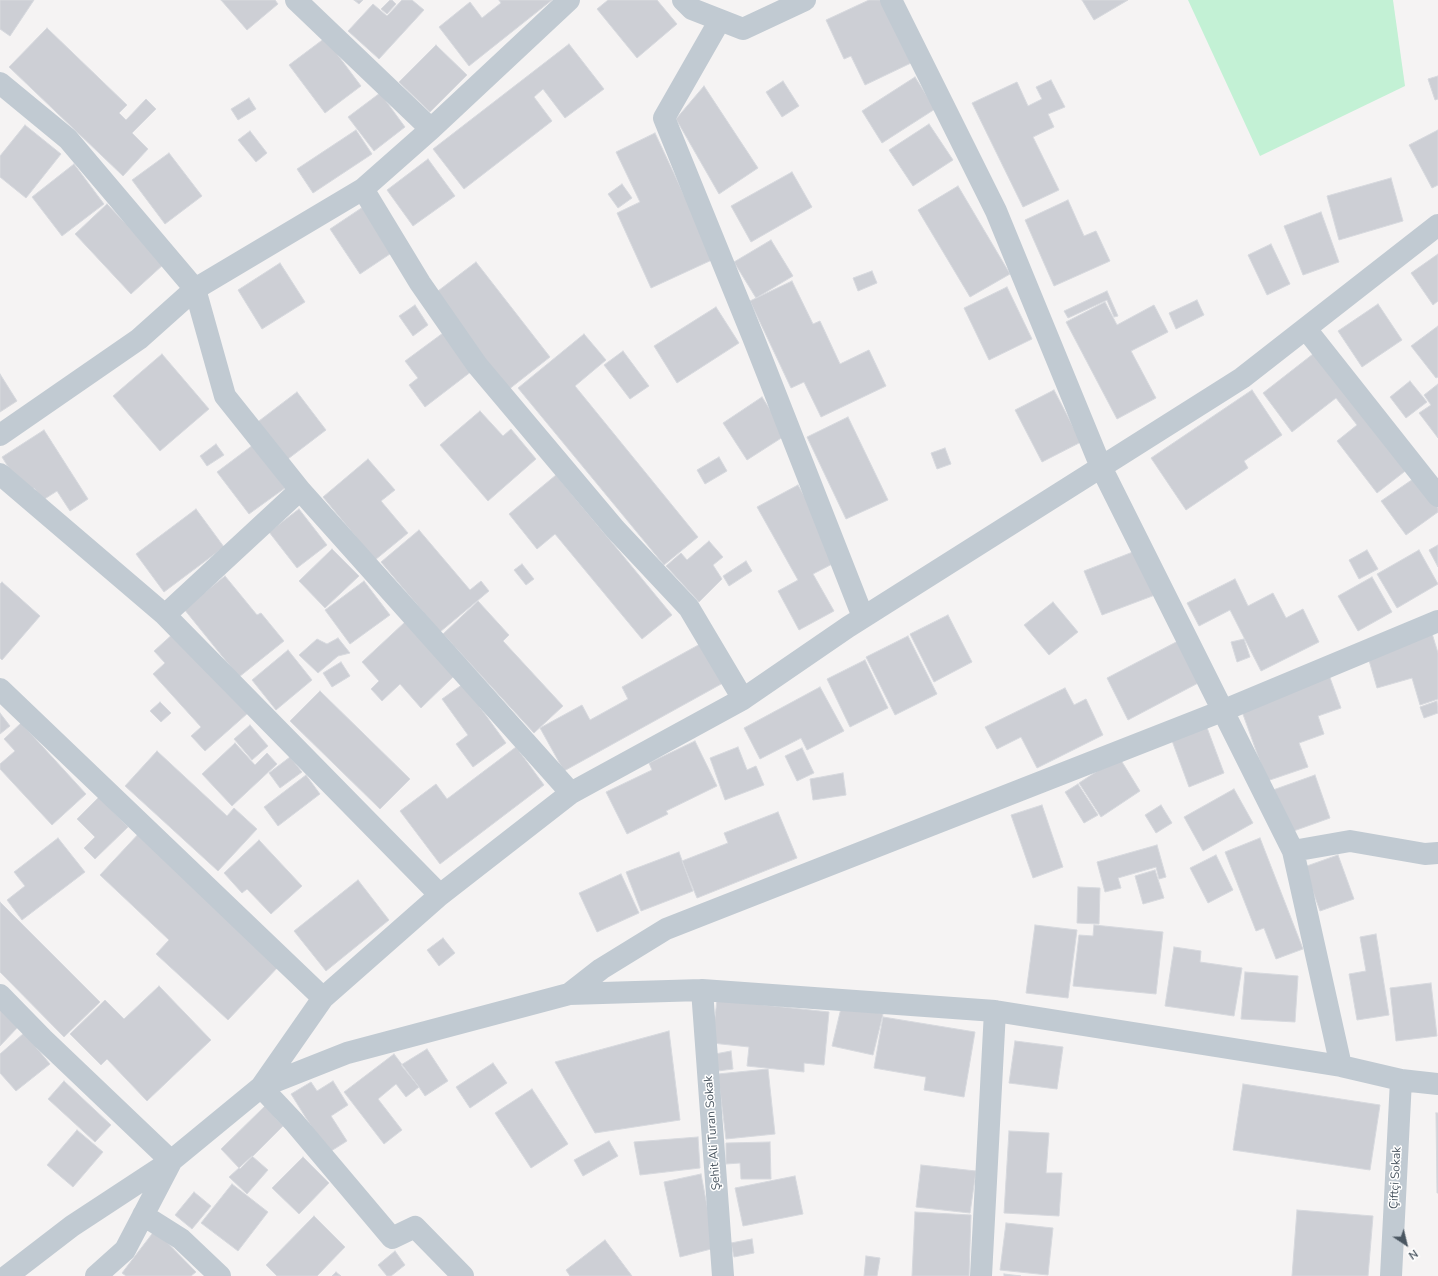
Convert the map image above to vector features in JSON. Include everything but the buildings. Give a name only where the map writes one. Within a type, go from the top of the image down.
[{"type":"street","points":[[296,0],[431,130]]},
{"type":"street","points":[[0,435],[139,339],[195,289],[363,189],[431,130],[569,0]]},
{"type":"street","points":[[683,0],[692,9],[743,29],[805,0]]},
{"type":"street","points":[[891,0],[996,211],[1101,467],[1293,851],[1341,1066]]},
{"type":"street","points":[[720,20],[664,118],[753,336],[863,617]]},
{"type":"street","points":[[0,83],[68,138],[195,289],[212,343],[225,396],[300,490],[571,793]]},
{"type":"street","points":[[363,189],[420,283],[477,365],[615,529],[689,608],[743,699]]},
{"type":"street","points":[[0,1268],[7,1276],[72,1226],[171,1161],[261,1086],[323,998],[440,895],[571,793],[743,699],[863,617],[1242,378],[1438,225]]},
{"type":"street","points":[[1306,328],[1438,496]]},
{"type":"street","points":[[0,474],[165,615],[440,895]]},
{"type":"street","points":[[165,615],[300,490]]},
{"type":"street","points":[[569,994],[601,969],[666,929],[1222,711],[1438,621]]},
{"type":"street","points":[[0,689],[323,998]]},
{"type":"street","points":[[1293,851],[1350,841],[1425,854],[1438,853]]},
{"type":"street","points":[[261,1086],[348,1053],[569,994],[702,990],[994,1011],[1341,1066],[1401,1080],[1438,1084]]},
{"type":"street","name":"Şehit Ali Turan Sokak","points":[[702,990],[723,1276]]},
{"type":"street","points":[[0,995],[43,1039],[171,1161]]},
{"type":"street","points":[[981,1276],[994,1011]]},
{"type":"street","name":"Çiftçi Sokak","points":[[1391,1276],[1401,1080]]},
{"type":"street","points":[[261,1086],[294,1122],[392,1238],[415,1227],[463,1276]]},
{"type":"street","points":[[96,1276],[125,1250],[171,1161]]},
{"type":"street","points":[[143,1215],[181,1239],[220,1276]]},
{"type":"green space","points":[[1188,0],[1393,0],[1405,86],[1260,156]]}]
